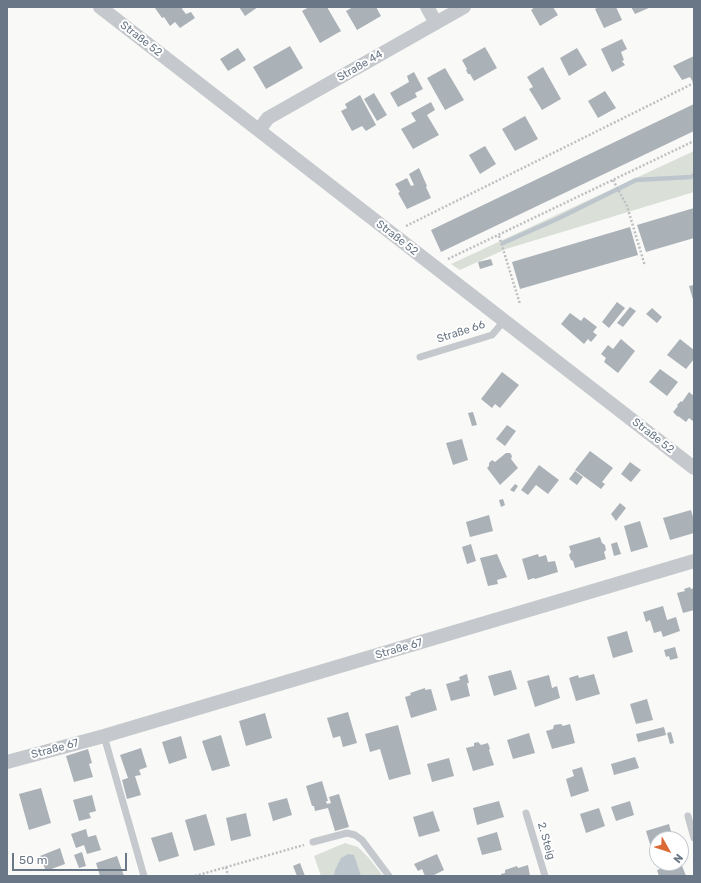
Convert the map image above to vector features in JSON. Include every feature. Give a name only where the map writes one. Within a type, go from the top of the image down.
[{"type":"street","name":"Straße 52","points":[[100,7],[694,468]]},
{"type":"street","points":[[427,7],[436,23]]},
{"type":"street","name":"Straße 44","points":[[259,130],[268,118],[464,7]]},
{"type":"street","name":"Straße 67","points":[[7,762],[104,736],[694,561]]},
{"type":"lane","name":"Straße 66","points":[[420,357],[492,335],[504,321]]},
{"type":"lane","points":[[104,736],[144,876]]},
{"type":"lane","name":"2. Steig","points":[[526,813],[545,876]]},
{"type":"lane","points":[[688,816],[694,838]]},
{"type":"lane","points":[[313,842],[347,833],[355,835],[362,840],[390,876]]},
{"type":"path","points":[[391,233],[694,83]]},
{"type":"path","points":[[438,269],[451,258],[694,141]]},
{"type":"path","points":[[613,180],[627,206],[645,266]]},
{"type":"path","points":[[499,236],[520,304]]},
{"type":"path","points":[[195,876],[313,842]]},
{"type":"path","points":[[226,867],[228,876]]},
{"type":"shaded area","points":[[694,151],[694,192],[506,249],[460,270],[451,264]]},
{"type":"shaded area","points":[[345,843],[358,847],[383,876],[321,876],[314,856]]},
{"type":"shaded area","points":[[348,854],[354,855],[361,876],[334,876],[335,870],[341,858]]},
{"type":"building","points":[[183,7],[182,9],[186,14],[191,12],[195,18],[180,28],[175,22],[170,26],[155,8]]},
{"type":"building","points":[[239,7],[258,7],[245,16]]},
{"type":"building","points":[[309,7],[327,7],[341,31],[320,43],[302,11]]},
{"type":"building","points":[[353,7],[376,7],[381,16],[357,30],[346,11]]},
{"type":"building","points":[[535,7],[553,7],[558,15],[540,26],[531,10]]},
{"type":"building","points":[[599,7],[616,7],[622,20],[604,28],[595,9]]},
{"type":"building","points":[[631,7],[651,7],[635,14]]},
{"type":"building","points":[[622,39],[627,49],[621,52],[624,60],[622,61],[625,65],[612,72],[601,49]]},
{"type":"building","points":[[290,46],[303,68],[266,89],[253,67]]},
{"type":"building","points":[[485,47],[497,68],[474,81],[470,74],[468,74],[462,60]]},
{"type":"building","points":[[238,48],[246,60],[228,71],[220,59]]},
{"type":"building","points":[[577,48],[587,65],[569,76],[560,58]]},
{"type":"building","points":[[694,56],[694,84],[690,77],[682,80],[673,66]]},
{"type":"building","points":[[543,67],[561,99],[542,110],[529,89],[533,87],[527,77]]},
{"type":"building","points":[[445,68],[464,100],[445,110],[427,78]]},
{"type":"building","points":[[414,72],[423,89],[415,93],[417,97],[398,107],[390,93],[409,82],[407,76]]},
{"type":"building","points":[[605,91],[616,108],[598,118],[588,101]]},
{"type":"building","points":[[374,93],[387,115],[377,121],[364,99]]},
{"type":"building","points":[[360,95],[376,125],[366,131],[362,126],[352,131],[341,111],[347,108],[345,104]]},
{"type":"building","points":[[431,102],[435,110],[427,115],[439,135],[413,149],[401,129],[416,121],[411,113]]},
{"type":"building","points":[[694,104],[694,131],[441,252],[431,230]]},
{"type":"building","points":[[525,116],[538,139],[515,151],[502,129]]},
{"type":"building","points":[[485,146],[496,164],[480,174],[469,155]]},
{"type":"building","points":[[419,168],[431,198],[407,209],[395,184],[407,178],[411,186],[414,185],[409,174]]},
{"type":"building","points":[[694,208],[694,238],[646,252],[637,225]]},
{"type":"building","points":[[630,227],[638,255],[520,289],[512,262]]},
{"type":"building","points":[[491,259],[493,265],[480,269],[478,262]]},
{"type":"building","points":[[694,285],[694,303],[689,286]]},
{"type":"building","points":[[617,302],[625,308],[609,328],[602,322]]},
{"type":"building","points":[[630,307],[636,311],[623,327],[617,323]]},
{"type":"building","points":[[652,308],[662,317],[657,323],[646,314]]},
{"type":"building","points":[[570,313],[581,321],[584,317],[597,327],[593,332],[597,335],[591,342],[588,339],[584,344],[561,324]]},
{"type":"building","points":[[621,339],[635,351],[618,373],[604,362],[606,358],[601,354],[608,345],[613,349]]},
{"type":"building","points":[[680,339],[694,350],[694,359],[686,369],[667,355]]},
{"type":"building","points":[[660,369],[678,382],[667,396],[649,382]]},
{"type":"building","points":[[502,372],[519,385],[500,408],[495,404],[492,408],[481,399]]},
{"type":"building","points":[[689,392],[694,396],[694,422],[689,418],[686,422],[673,412],[678,406],[677,405],[681,401],[682,402]]},
{"type":"building","points":[[473,412],[477,425],[472,426],[468,413]]},
{"type":"building","points":[[507,425],[516,431],[505,446],[496,439]]},
{"type":"building","points":[[462,439],[468,460],[453,465],[446,443]]},
{"type":"building","points":[[590,451],[613,468],[602,482],[605,484],[601,489],[575,470]]},
{"type":"building","points":[[506,453],[510,453],[512,456],[511,459],[518,468],[500,485],[487,468],[492,460],[495,462]]},
{"type":"building","points":[[630,462],[641,470],[631,482],[621,474]]},
{"type":"building","points":[[539,465],[559,480],[548,494],[536,485],[528,495],[521,490]]},
{"type":"building","points":[[575,471],[583,477],[577,485],[569,479]]},
{"type":"building","points":[[515,484],[518,486],[514,492],[510,490]]},
{"type":"building","points":[[503,499],[505,505],[501,507],[499,500]]},
{"type":"building","points":[[620,503],[626,508],[616,521],[611,514]]},
{"type":"building","points":[[691,510],[694,520],[694,533],[670,540],[663,518]]},
{"type":"building","points":[[489,515],[493,531],[470,537],[466,522]]},
{"type":"building","points":[[640,521],[648,547],[631,552],[624,526]]},
{"type":"building","points":[[600,537],[602,543],[605,545],[606,550],[604,552],[606,559],[575,568],[569,555],[571,552],[569,546]]},
{"type":"building","points":[[617,542],[621,554],[614,556],[611,544]]},
{"type":"building","points":[[471,544],[476,561],[467,564],[462,547]]},
{"type":"building","points":[[497,554],[507,577],[497,580],[498,584],[488,586],[480,558]]},
{"type":"building","points":[[538,554],[539,557],[546,555],[548,562],[555,561],[558,572],[528,580],[522,559]]},
{"type":"building","points":[[690,587],[691,589],[694,588],[694,610],[683,613],[677,593],[685,591],[684,589]]},
{"type":"building","points":[[663,606],[667,620],[676,617],[680,631],[663,637],[661,631],[654,633],[650,620],[646,622],[643,612]]},
{"type":"building","points":[[627,631],[633,652],[613,658],[607,637]]},
{"type":"building","points":[[675,647],[678,658],[670,660],[669,656],[666,657],[664,650]]},
{"type":"building","points":[[511,670],[517,689],[494,696],[488,676]]},
{"type":"building","points":[[467,674],[469,683],[467,683],[470,696],[451,701],[446,684],[460,680],[459,677]]},
{"type":"building","points":[[594,674],[600,694],[576,701],[569,678],[578,675],[579,678]]},
{"type":"building","points":[[549,675],[552,688],[557,686],[560,698],[535,707],[527,681]]},
{"type":"building","points":[[425,688],[425,690],[431,689],[437,710],[411,718],[405,697],[411,695],[410,693]]},
{"type":"building","points":[[647,699],[653,720],[636,724],[630,704]]},
{"type":"building","points":[[348,712],[357,743],[343,747],[340,736],[333,738],[327,718]]},
{"type":"building","points":[[265,713],[272,738],[246,746],[239,721]]},
{"type":"building","points":[[561,724],[563,726],[570,724],[575,743],[552,749],[546,731],[553,729],[554,725]]},
{"type":"building","points":[[398,725],[411,774],[389,780],[380,749],[370,752],[365,734]]},
{"type":"building","points":[[664,727],[666,735],[638,742],[636,734]]},
{"type":"building","points":[[671,732],[674,743],[670,744],[667,733]]},
{"type":"building","points":[[529,733],[535,753],[513,759],[507,740]]},
{"type":"building","points":[[221,735],[230,766],[212,771],[202,741]]},
{"type":"building","points":[[181,736],[187,758],[169,764],[162,742]]},
{"type":"building","points":[[478,742],[481,745],[488,743],[494,765],[473,771],[466,748],[474,746],[474,743]]},
{"type":"building","points":[[141,748],[147,767],[139,770],[141,775],[135,776],[141,795],[127,799],[122,780],[128,778],[120,755]]},
{"type":"building","points":[[88,749],[92,763],[89,764],[93,777],[74,782],[66,756]]},
{"type":"building","points":[[635,757],[639,768],[614,775],[611,764]]},
{"type":"building","points":[[449,758],[454,776],[432,782],[427,764]]},
{"type":"building","points":[[582,767],[589,791],[571,797],[566,779],[574,776],[572,770]]},
{"type":"building","points":[[322,781],[328,801],[326,801],[327,804],[331,803],[329,797],[339,794],[349,827],[335,831],[328,808],[315,811],[314,806],[312,806],[306,786]]},
{"type":"building","points":[[41,788],[51,823],[29,830],[19,794]]},
{"type":"building","points":[[92,795],[96,811],[89,813],[91,818],[79,821],[73,800]]},
{"type":"building","points":[[287,798],[292,815],[273,821],[268,803]]},
{"type":"building","points":[[499,801],[504,817],[477,825],[473,808]]},
{"type":"building","points":[[630,801],[634,815],[616,821],[611,807]]},
{"type":"building","points":[[599,808],[605,826],[586,833],[580,814]]},
{"type":"building","points":[[433,811],[440,831],[419,837],[413,817]]},
{"type":"building","points":[[246,813],[251,836],[231,841],[226,818]]},
{"type":"building","points":[[206,814],[215,845],[194,851],[185,820]]},
{"type":"building","points":[[669,824],[671,831],[649,831],[649,841],[646,831]]},
{"type":"building","points":[[86,829],[88,837],[96,835],[101,850],[87,854],[84,845],[76,848],[71,834]]},
{"type":"building","points":[[172,832],[179,856],[159,862],[151,838]]},
{"type":"building","points":[[497,832],[502,850],[482,855],[477,838]]},
{"type":"building","points":[[60,848],[65,864],[46,871],[40,856]]},
{"type":"building","points":[[82,852],[86,866],[79,868],[74,855]]},
{"type":"building","points":[[437,854],[444,870],[432,876],[425,876],[422,869],[418,871],[414,864]]},
{"type":"building","points":[[117,856],[124,876],[100,876],[96,863]]},
{"type":"building","points":[[300,863],[305,876],[297,876],[293,866]]},
{"type":"building","points":[[528,865],[530,876],[501,876],[501,874],[505,873],[505,870],[517,866],[518,868]]},
{"type":"building","points":[[657,871],[684,871],[686,876],[659,876]]},
{"type":"waterway","points":[[503,243],[557,219],[636,180],[691,177],[694,175]]}]
